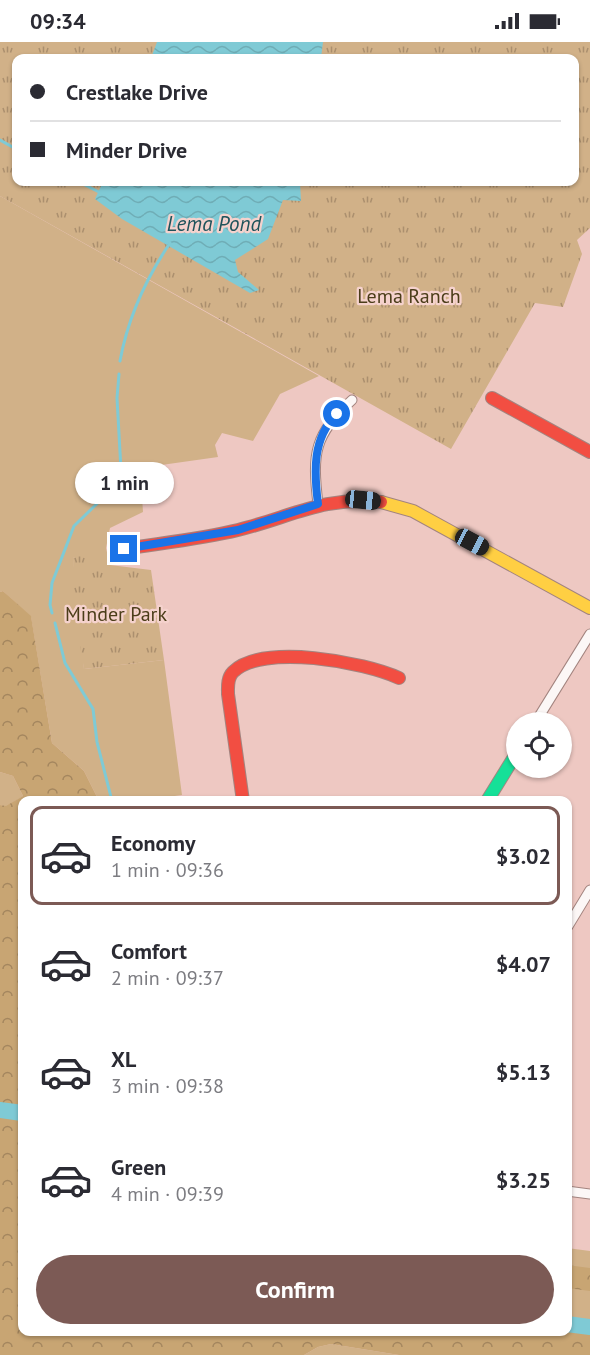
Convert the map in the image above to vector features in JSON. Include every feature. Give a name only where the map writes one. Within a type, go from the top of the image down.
[{"type":"street","points":[[492,398],[590,452]]},
{"type":"street","points":[[318,504],[316,466],[322,435],[332,418],[352,400]]},
{"type":"street","points":[[124,549],[238,530],[318,504],[363,500],[412,511],[590,609]]},
{"type":"street","points":[[542,712],[590,634]]},
{"type":"street","points":[[242,796],[228,694],[228,680],[237,669],[259,662],[332,659],[364,665],[399,678]]},
{"type":"street","points":[[490,796],[506,770]]},
{"type":"street","points":[[572,920],[590,890]]},
{"type":"street","points":[[572,1192],[590,1194]]},
{"type":"green space","name":"Lema Ranch","points":[[0,42],[590,42],[590,228],[577,240],[582,254],[563,307],[535,303],[451,449],[0,196]]},
{"type":"green space","points":[[0,196],[319,376],[280,394],[253,441],[222,433],[215,445],[218,457],[140,468],[143,512],[110,528],[106,548],[73,558],[84,669],[164,660],[182,795],[96,796],[84,771],[52,743],[31,617],[3,591],[0,592]]},
{"type":"green space","name":"Minder Park","points":[[92,548],[106,548],[110,565],[151,570],[164,660],[84,669],[75,617],[73,558]]},
{"type":"green space","points":[[3,591],[31,616],[52,743],[84,771],[96,796],[23,796],[13,776],[0,772],[0,592]]},
{"type":"green space","points":[[0,772],[13,776],[23,796],[18,796],[18,799],[6,807],[0,805]]},
{"type":"green space","points":[[18,799],[18,1336],[572,1336],[572,1329],[590,1331],[590,1355],[399,1355],[331,1344],[318,1347],[304,1355],[0,1355],[0,805],[6,806]]},
{"type":"green space","points":[[572,1249],[590,1251],[590,1331],[572,1329]]},
{"type":"green space","points":[[572,1266],[590,1268],[590,1291],[572,1289]]},
{"type":"green space","points":[[331,1344],[399,1355],[304,1355],[318,1347]]},
{"type":"water","points":[[157,42],[323,42],[322,54],[152,54]]},
{"type":"water","name":"Lema Pond","points":[[101,186],[300,186],[301,201],[283,200],[268,239],[235,260],[238,272],[259,290],[250,293],[122,219],[95,199]]},
{"type":"waterway","points":[[0,140],[12,147]]},
{"type":"waterway","points":[[87,186],[101,193]]},
{"type":"waterway","points":[[120,361],[123,345],[139,299],[170,243]]},
{"type":"waterway","points":[[52,613],[50,605],[52,583],[74,526],[110,491],[121,470],[117,398],[119,374]]},
{"type":"waterway","points":[[55,623],[65,663],[93,709],[97,742],[111,796]]},
{"type":"waterway","points":[[0,1110],[18,1112]]},
{"type":"waterway","points":[[572,1325],[590,1327]]},
{"type":"traffic: fast","points":[[490,796],[506,770]]},
{"type":"traffic: slow","points":[[381,502],[413,511],[590,608]]},
{"type":"traffic: jam","points":[[492,398],[590,452]]},
{"type":"traffic: jam","points":[[124,549],[224,533],[324,505],[360,501],[381,502]]},
{"type":"traffic: jam","points":[[242,796],[228,694],[229,680],[233,672],[247,663],[266,658],[289,657],[339,661],[399,678]]},
{"type":"route","points":[[124,549],[238,530],[318,504],[315,474],[317,448],[324,430],[337,414]]}]
